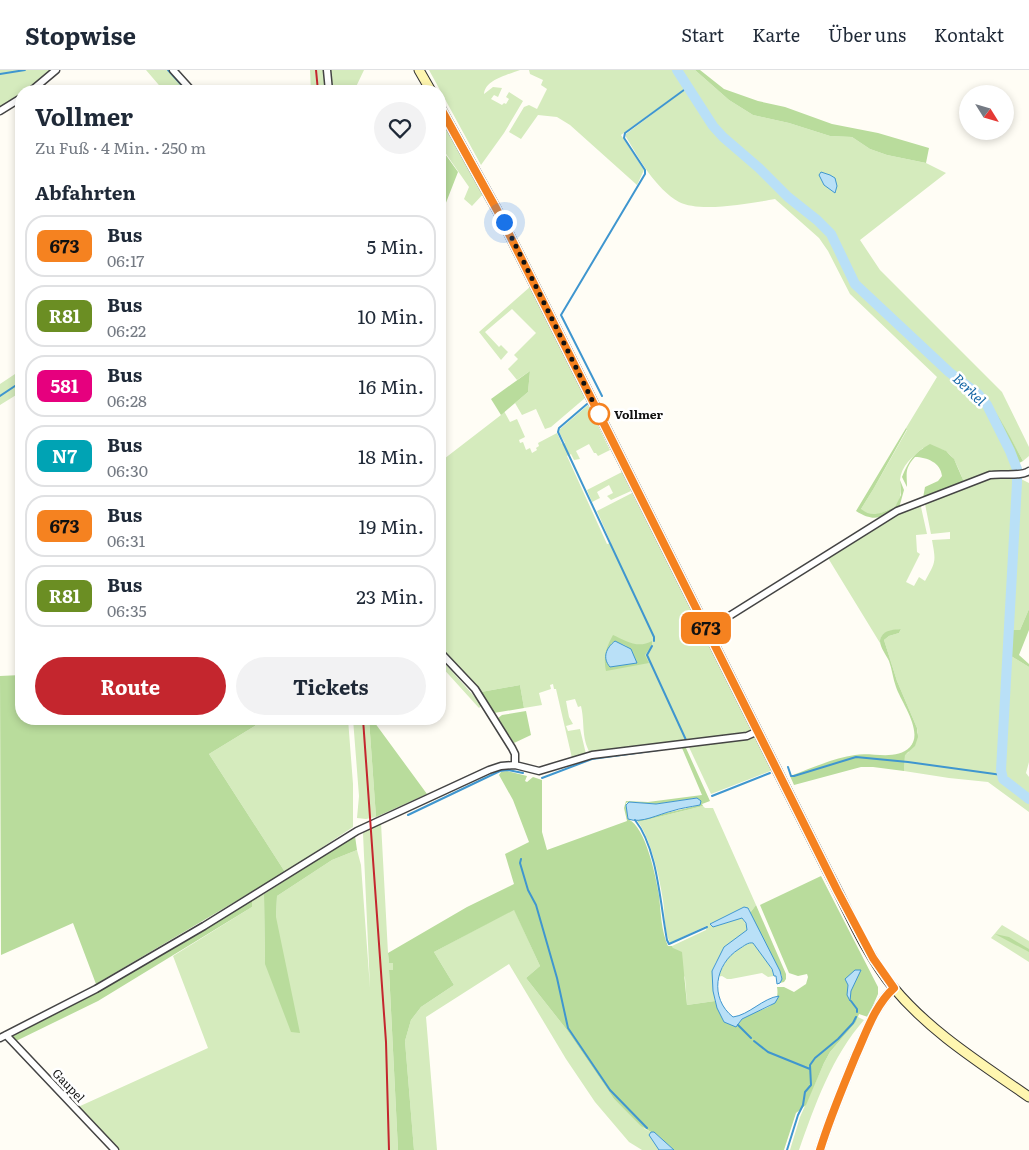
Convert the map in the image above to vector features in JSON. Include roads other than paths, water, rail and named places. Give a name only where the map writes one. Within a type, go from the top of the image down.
[{"type":"main road","points":[[419,70],[428,85]]},
{"type":"main road","points":[[446,118],[497,210],[865,944],[894,988],[916,1011],[940,1032],[1029,1098]]},
{"type":"street","points":[[38,85],[56,70]]},
{"type":"street","points":[[173,70],[187,85]]},
{"type":"street","points":[[327,70],[328,85]]},
{"type":"street","points":[[0,111],[15,102]]},
{"type":"street","points":[[707,630],[897,512],[990,475],[1026,474]]},
{"type":"street","points":[[446,659],[475,690],[512,748],[515,754],[515,765]]},
{"type":"street","points":[[3,1037],[104,984],[204,926],[357,831],[489,770],[500,766],[515,765],[530,770],[546,770],[592,755],[748,736],[758,731]]},
{"type":"street","points":[[820,1150],[836,1101],[867,1030],[879,1008],[894,988]]},
{"type":"street","name":"Gaupel","points":[[3,1037],[115,1150]]},
{"type":"water","points":[[821,172],[835,178],[837,186],[835,193],[824,185],[819,175]]},
{"type":"water","points":[[615,641],[631,649],[637,663],[610,667],[606,660],[606,653]]},
{"type":"water","points":[[697,798],[701,801],[700,805],[639,820],[628,819],[626,805],[629,802],[656,804]]},
{"type":"water","points":[[744,907],[748,908],[780,971],[782,979],[777,984],[776,976],[774,976],[772,969],[753,943],[746,944],[731,955],[720,972],[718,991],[725,1009],[733,1017],[745,1013],[773,997],[779,996],[775,1003],[742,1019],[736,1027],[724,1022],[717,1008],[713,991],[712,971],[724,947],[747,930],[746,923],[742,918],[713,927],[710,924]]},
{"type":"water","points":[[855,970],[861,970],[851,991],[850,1001],[847,995],[848,985],[845,979]]},
{"type":"water","points":[[651,1132],[654,1132],[674,1150],[659,1150],[649,1135]]},
{"type":"waterway","points":[[0,74],[25,70]]},
{"type":"waterway","points":[[168,70],[182,85]]},
{"type":"waterway","name":"Berkel","points":[[677,70],[713,126],[723,137],[831,234],[855,284],[949,372],[978,394],[987,405],[1010,451],[1017,469],[1017,483],[1001,770],[1003,779],[1029,799]]},
{"type":"waterway","points":[[602,396],[561,315],[645,174],[645,170],[624,138],[625,133],[688,87]]},
{"type":"waterway","points":[[0,396],[15,386]]},
{"type":"waterway","points":[[587,404],[559,428],[558,432],[654,637],[654,641]]},
{"type":"waterway","points":[[652,646],[647,655],[686,740]]},
{"type":"waterway","points":[[542,778],[592,759],[658,750]]},
{"type":"waterway","points":[[788,767],[791,776],[794,776],[856,757],[1002,775]]},
{"type":"waterway","points":[[408,815],[500,771],[508,770],[523,773]]},
{"type":"waterway","points":[[712,796],[770,773]]},
{"type":"waterway","points":[[635,820],[649,846],[657,877],[669,944],[707,927]]},
{"type":"waterway","points":[[521,859],[520,863],[528,890],[536,905],[557,978],[568,1028],[610,1090],[647,1128]]},
{"type":"waterway","points":[[851,1001],[857,1012]]},
{"type":"waterway","points":[[787,1150],[803,1105],[805,1092],[811,1085],[810,1065],[815,1058],[838,1039],[856,1017]]},
{"type":"waterway","points":[[738,1025],[751,1038]]},
{"type":"waterway","points":[[754,1041],[768,1052],[810,1069]]},
{"type":"railway","points":[[316,70],[317,85]]},
{"type":"railway","points":[[363,725],[386,1042],[389,1150]]},
{"type":"place","name":"Vollmer","points":[[599,414]]}]
